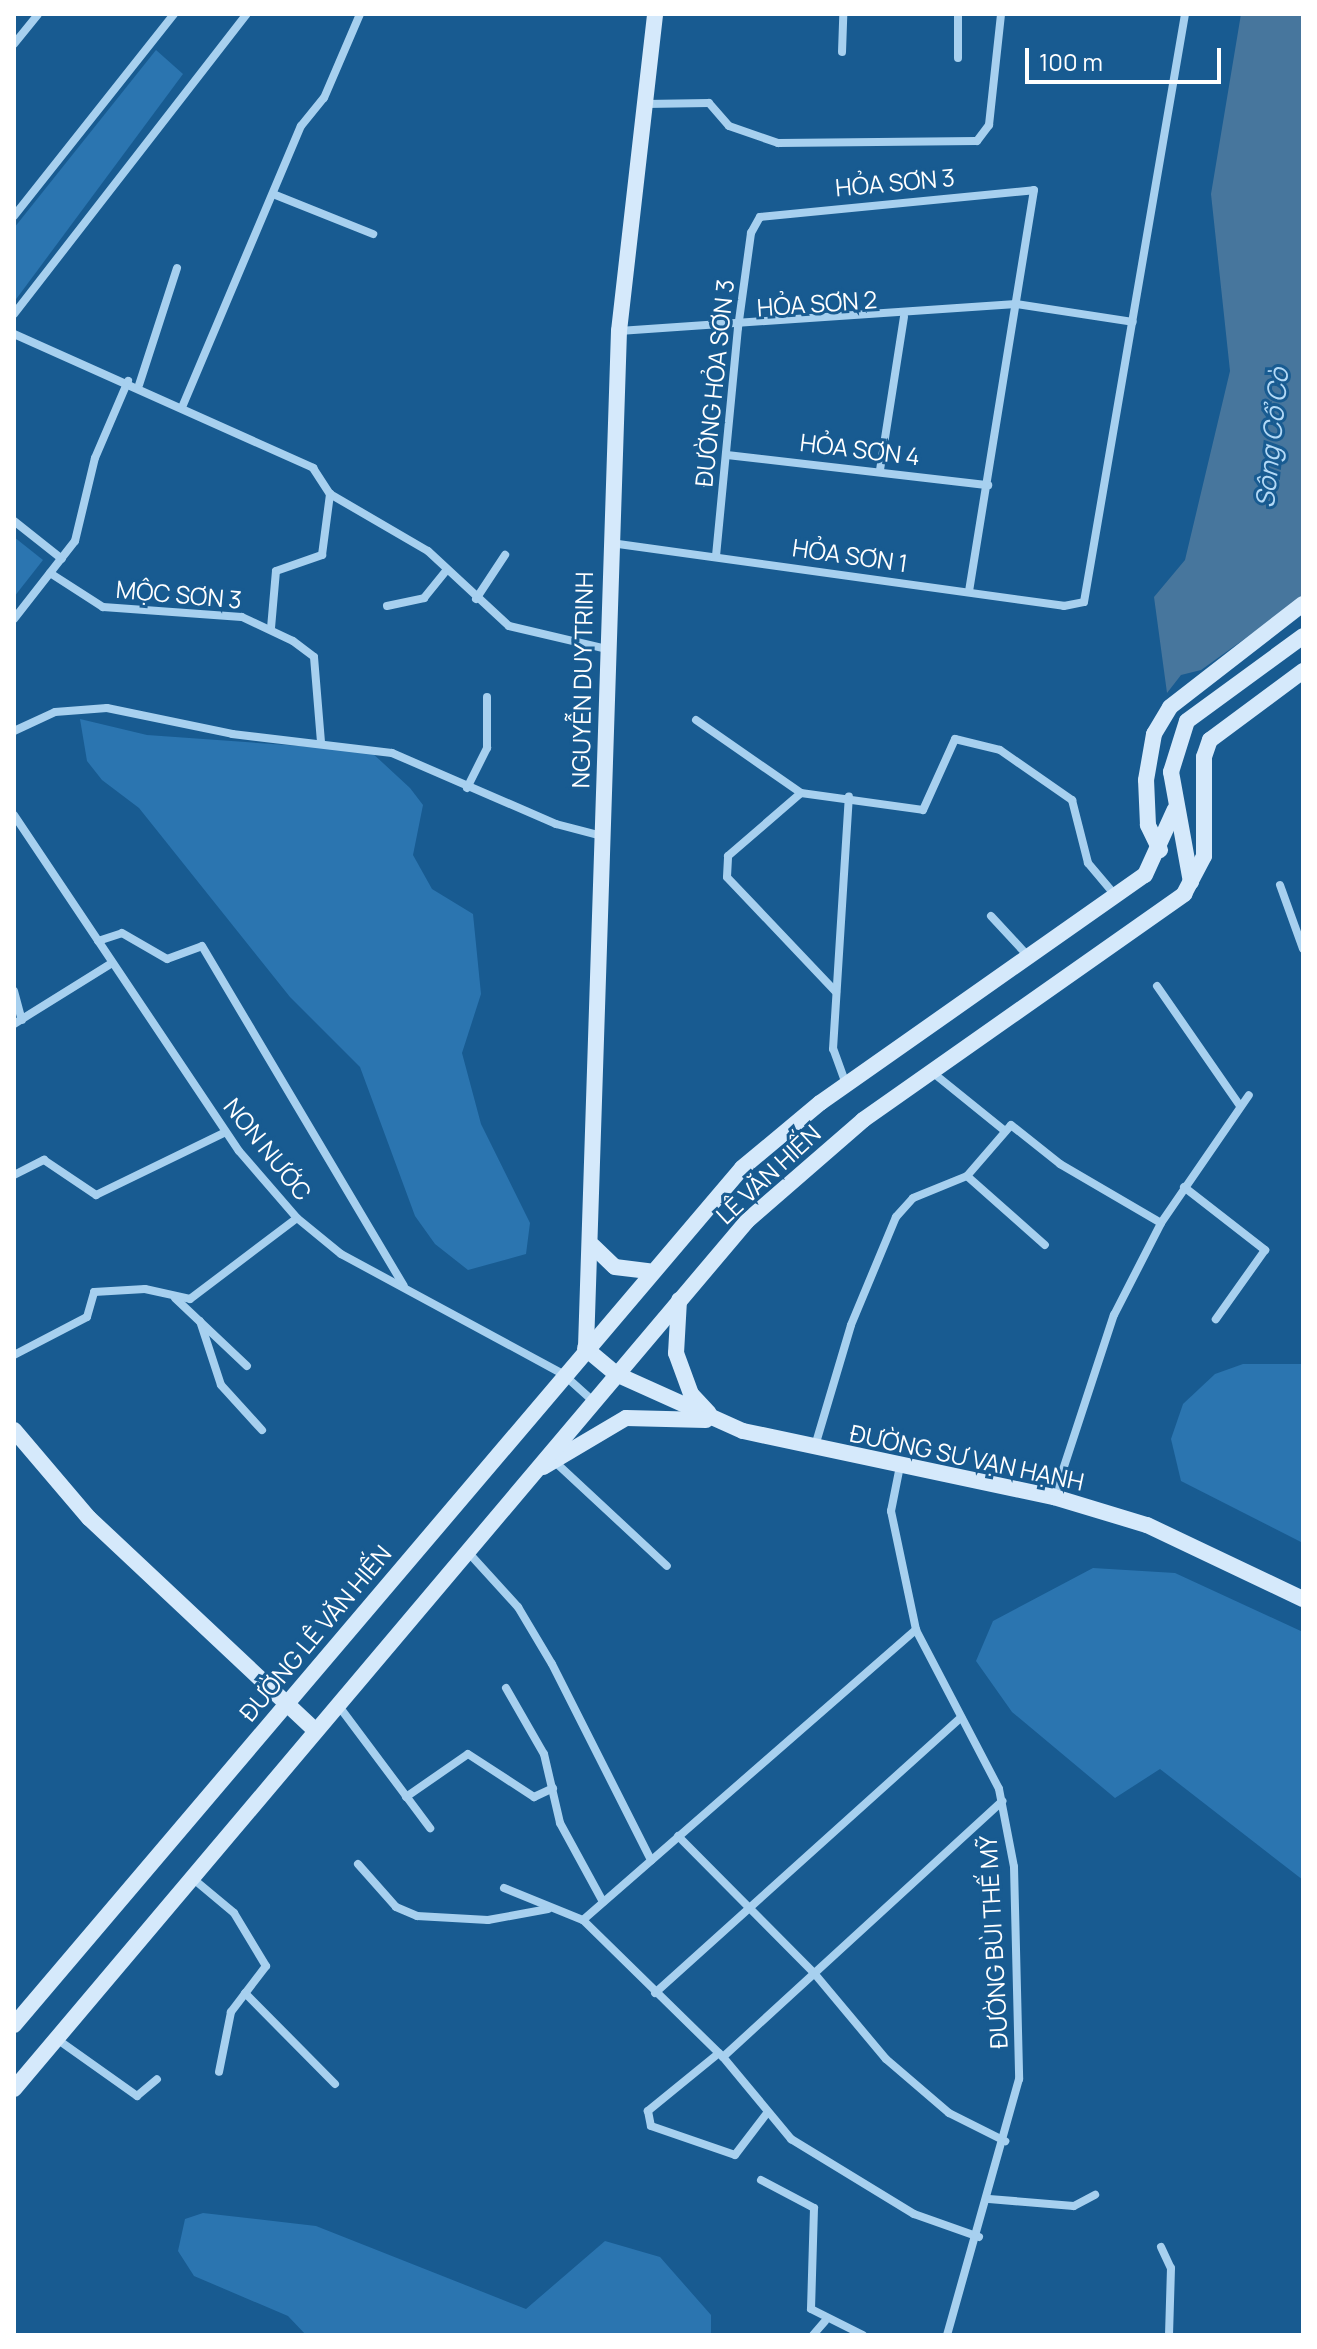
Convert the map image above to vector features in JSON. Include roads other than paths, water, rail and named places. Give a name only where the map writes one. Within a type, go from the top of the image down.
[{"type":"main road","name":"NGUYỄN DUY TRINH","points":[[585,1348],[593,1246],[610,542],[619,331],[655,14]]},
{"type":"main road","points":[[1160,850],[1148,825],[1149,755],[1154,734],[1185,689],[1303,604]]},
{"type":"main road","points":[[1191,882],[1175,809],[1176,746],[1204,706],[1303,636]]},
{"type":"main road","points":[[1191,882],[1204,856],[1204,757],[1224,725],[1303,671]]},
{"type":"main road","points":[[1160,850],[1175,809]]},
{"type":"main road","name":"LÊ VĂN HIẾN","points":[[649,1271],[742,1168],[846,1085],[1145,875],[1160,850]]},
{"type":"main road","name":"LÊ VĂN HIẾN","points":[[467,1551],[679,1300],[784,1186],[932,1072],[1170,906],[1191,882]]},
{"type":"main road","points":[[593,1246],[615,1267],[649,1271]]},
{"type":"main road","name":"ĐƯỜNG LÊ VĂN HIẾN","points":[[14,2025],[287,1705],[649,1271]]},
{"type":"main road","points":[[679,1300],[676,1353],[691,1394],[715,1420]]},
{"type":"main road","name":"ĐƯỜNG SƯ VẠN HẠNH","points":[[585,1348],[616,1374],[715,1420],[814,1448],[1054,1497],[1147,1525],[1303,1599]]},
{"type":"main road","points":[[533,1473],[626,1418],[715,1420]]},
{"type":"main road","points":[[14,1430],[89,1518],[316,1731]]},
{"type":"main road","points":[[14,2089],[53,2036],[467,1551]]},
{"type":"street","points":[[14,44],[38,14]]},
{"type":"street","points":[[14,216],[174,14]]},
{"type":"street","points":[[14,314],[247,14]]},
{"type":"street","points":[[183,405],[273,194],[360,14]]},
{"type":"street","points":[[842,52],[843,14]]},
{"type":"street","points":[[958,14],[958,58]]},
{"type":"street","points":[[645,104],[709,103],[729,126],[778,143],[977,141],[989,125],[1001,14]]},
{"type":"street","points":[[1133,322],[1185,14]]},
{"type":"street","name":"HỎA SƠN 3","points":[[760,217],[1034,190],[1016,304]]},
{"type":"street","points":[[273,194],[373,234]]},
{"type":"street","name":"ĐƯỜNG HỎA SƠN 3","points":[[716,556],[738,328],[751,233],[760,217]]},
{"type":"street","points":[[139,385],[177,268]]},
{"type":"street","points":[[969,592],[1016,304]]},
{"type":"street","name":"HỎA SƠN 2","points":[[619,331],[738,328],[904,317],[1016,304],[1133,322]]},
{"type":"street","points":[[880,470],[904,317]]},
{"type":"street","name":"HỎA SƠN 1","points":[[610,542],[1064,606],[1084,602],[1133,322]]},
{"type":"street","points":[[14,334],[139,385],[313,468],[330,494],[405,535],[476,599],[532,635],[607,649]]},
{"type":"street","points":[[14,619],[62,559],[79,531],[95,458],[128,381]]},
{"type":"street","name":"HỎA SƠN 4","points":[[727,455],[880,470],[988,485]]},
{"type":"street","points":[[271,628],[276,571],[322,555],[330,494]]},
{"type":"street","points":[[14,521],[62,559]]},
{"type":"street","points":[[476,599],[505,555]]},
{"type":"street","points":[[387,606],[424,598],[447,570]]},
{"type":"street","name":"MỘC SƠN 3","points":[[50,573],[103,607],[242,617],[271,628],[314,657],[321,743]]},
{"type":"street","points":[[467,788],[487,748],[487,697]]},
{"type":"street","points":[[14,731],[55,712],[107,708],[392,753],[467,788],[602,836]]},
{"type":"street","points":[[696,720],[801,793],[849,797],[923,810],[948,747],[975,738],[1072,800],[1088,863],[1115,895]]},
{"type":"street","points":[[801,793],[728,856],[727,877],[836,992]]},
{"type":"street","points":[[846,1085],[833,1049],[849,797]]},
{"type":"street","name":"NON NƯỚC","points":[[14,815],[226,1132],[297,1218],[341,1254],[563,1374],[593,1401]]},
{"type":"street","points":[[1280,885],[1303,949]]},
{"type":"street","points":[[991,916],[1028,956]]},
{"type":"street","points":[[98,941],[122,933],[167,959],[202,946],[404,1286]]},
{"type":"street","points":[[14,991],[18,1022],[112,963]]},
{"type":"street","points":[[1157,986],[1240,1106]]},
{"type":"street","points":[[932,1072],[1005,1131]]},
{"type":"street","points":[[1054,1497],[1099,1349],[1161,1223],[1249,1095]]},
{"type":"street","points":[[814,1448],[851,1325],[896,1217],[913,1198],[967,1176],[1011,1125],[1060,1164],[1161,1223]]},
{"type":"street","points":[[14,1175],[44,1160],[96,1195],[226,1132]]},
{"type":"street","points":[[967,1176],[1045,1245]]},
{"type":"street","points":[[1184,1187],[1265,1250],[1216,1319]]},
{"type":"street","points":[[14,1355],[87,1317],[94,1292],[145,1289],[190,1299],[297,1218]]},
{"type":"street","points":[[174,1297],[247,1366]]},
{"type":"street","points":[[200,1321],[220,1382],[262,1430]]},
{"type":"street","points":[[554,1460],[667,1566]]},
{"type":"street","name":"ĐƯỜNG BÙI THẾ MỸ","points":[[900,1466],[891,1511],[916,1630],[1002,1801],[1014,1867],[1022,2032],[1005,2141],[979,2237],[947,2335]]},
{"type":"street","points":[[467,1551],[518,1607],[552,1664],[651,1860]]},
{"type":"street","points":[[583,1920],[916,1630]]},
{"type":"street","points":[[506,1688],[544,1754],[566,1837],[603,1902]]},
{"type":"street","points":[[338,1705],[430,1828]]},
{"type":"street","points":[[655,1993],[744,1905],[961,1717]]},
{"type":"street","points":[[406,1797],[468,1754],[534,1797],[553,1788]]},
{"type":"street","points":[[767,2113],[735,2155],[651,2126],[648,2111],[721,2055],[1002,1801]]},
{"type":"street","points":[[678,1836],[814,1973],[886,2059],[949,2113],[1005,2141]]},
{"type":"street","points":[[358,1864],[396,1907],[417,1916],[488,1920],[536,1908],[560,1911]]},
{"type":"street","points":[[191,1876],[234,1913],[266,1966],[245,1993],[219,2047],[219,2072]]},
{"type":"street","points":[[504,1888],[583,1920],[721,2055],[791,2139],[914,2214],[979,2237]]},
{"type":"street","points":[[245,1993],[335,2084]]},
{"type":"street","points":[[53,2036],[137,2096],[157,2079]]},
{"type":"street","points":[[761,2180],[814,2208],[809,2297],[825,2321],[863,2335]]},
{"type":"street","points":[[989,2199],[1074,2206],[1095,2195]]},
{"type":"street","points":[[1161,2247],[1171,2268],[1169,2335]]},
{"type":"street","points":[[813,2335],[825,2321]]},
{"type":"water","name":"Sông Cổ Cò","points":[[1241,14],[1303,14],[1303,597],[1201,670],[1181,675],[1167,693],[1154,597],[1185,560],[1230,371],[1211,194]]}]
